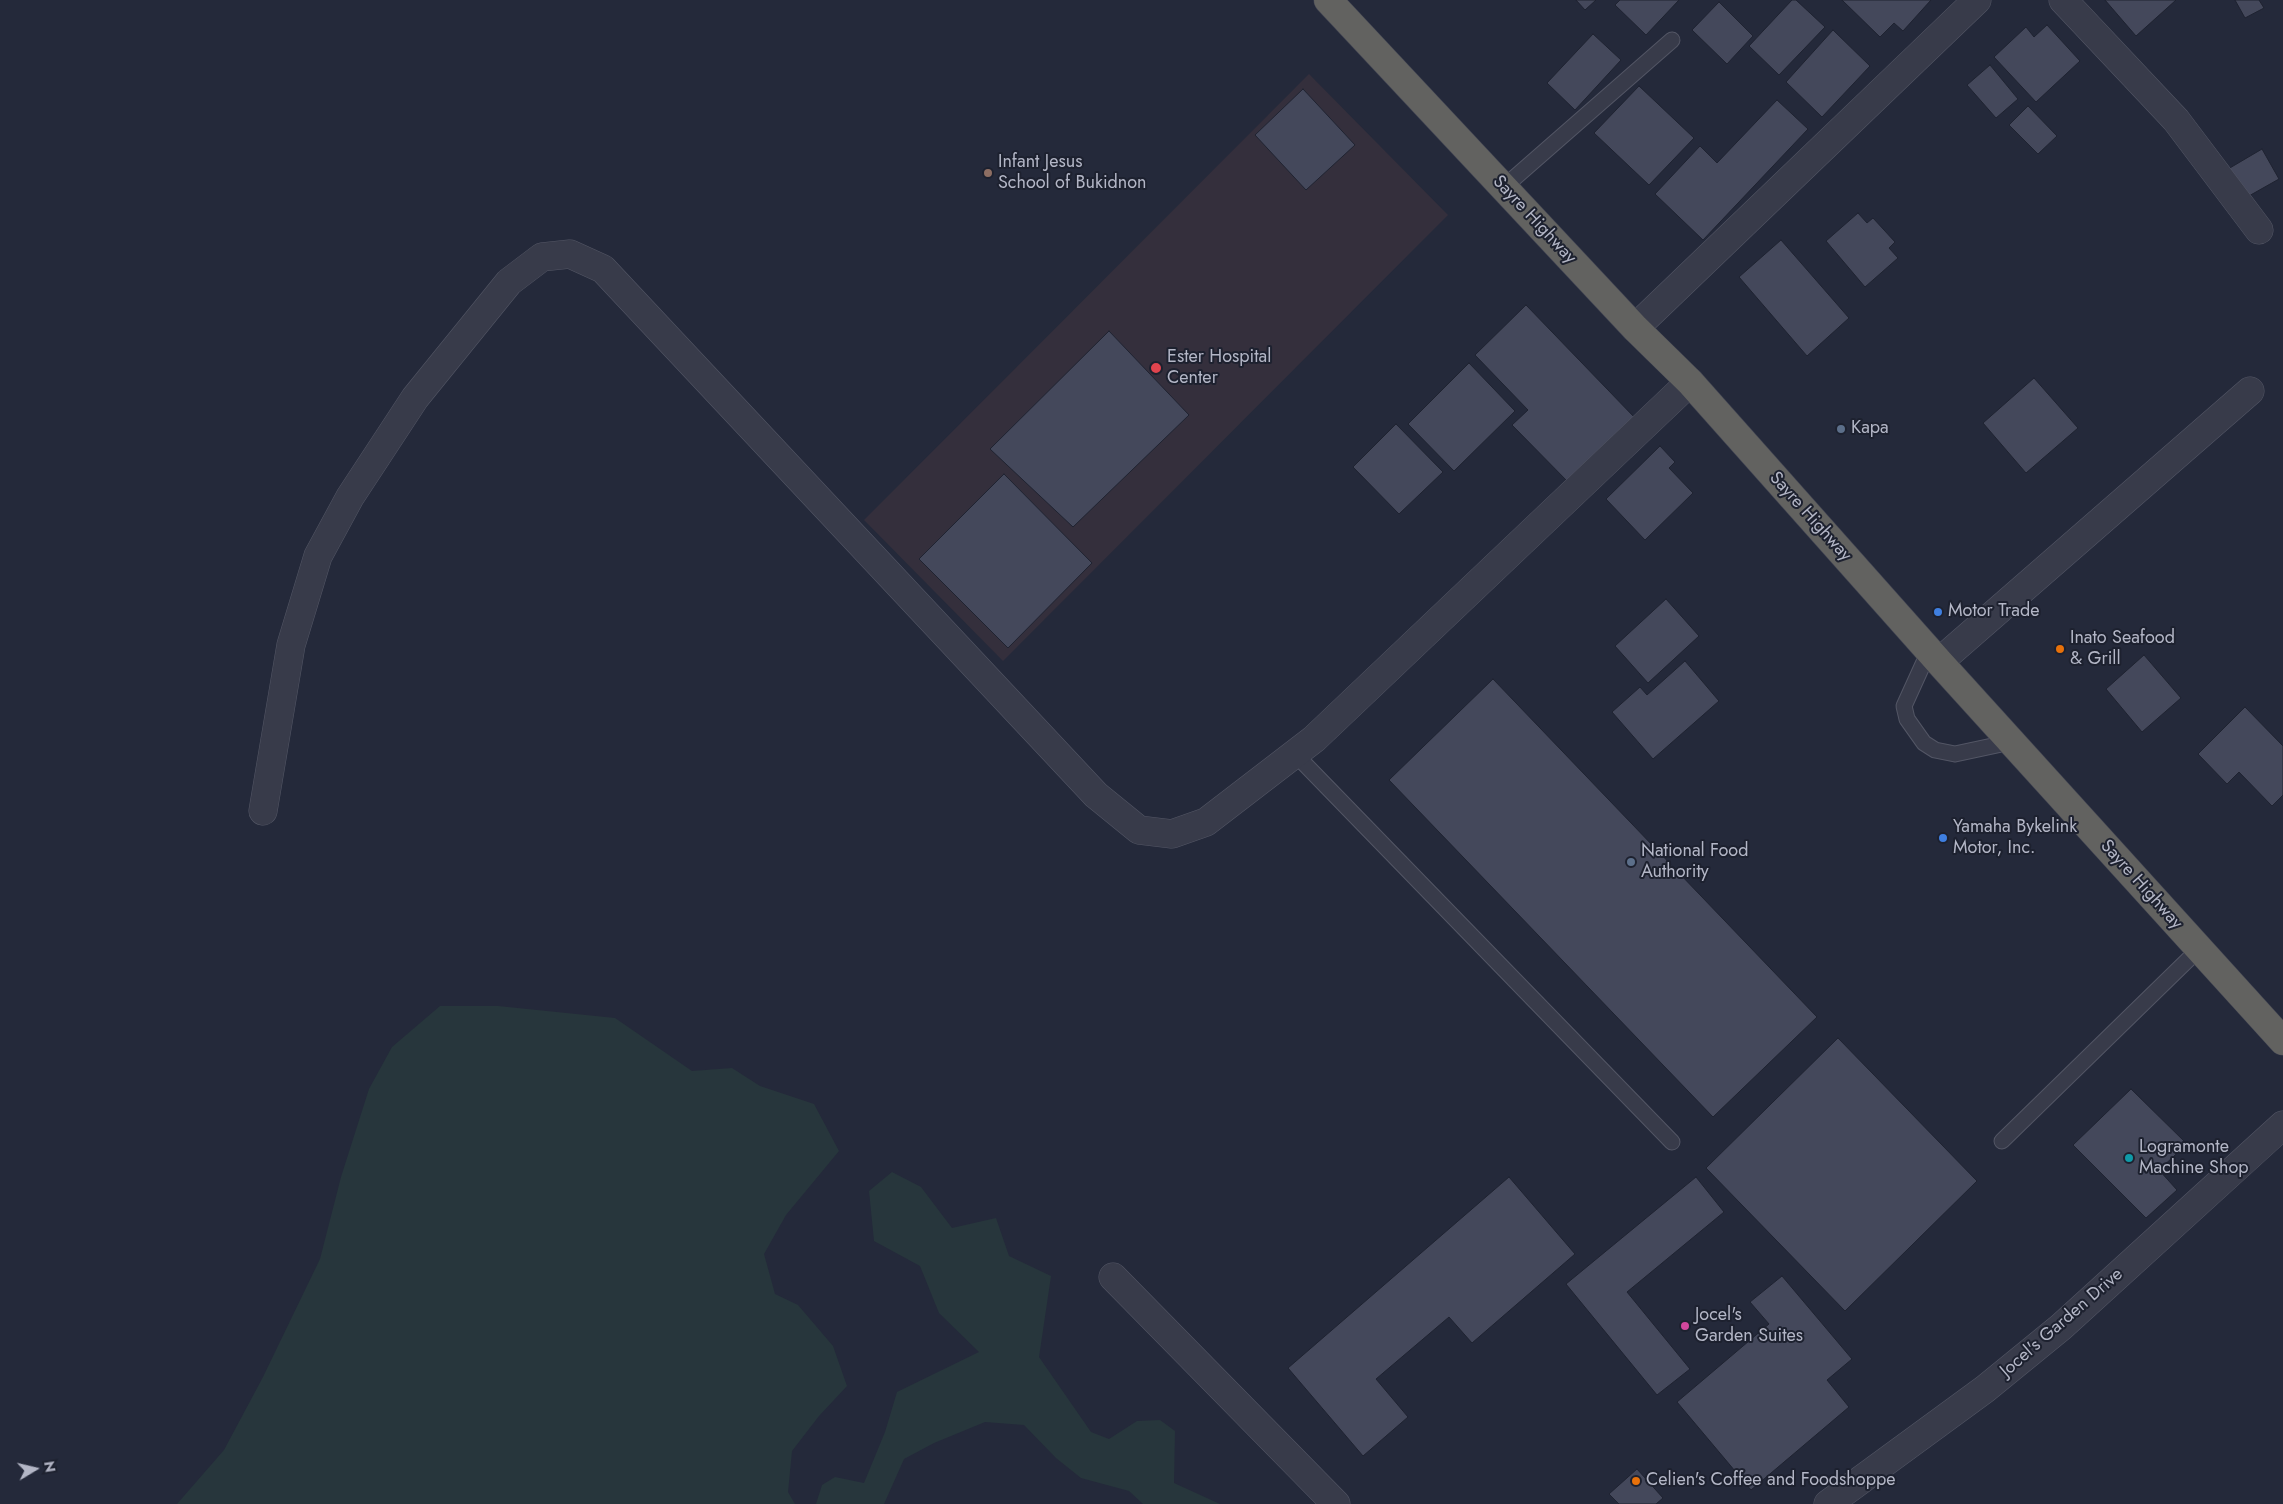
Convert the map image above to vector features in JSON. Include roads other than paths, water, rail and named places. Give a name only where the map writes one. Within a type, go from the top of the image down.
[{"type":"highway","name":"Sayre Highway","points":[[1328,0],[1635,328],[1690,382],[1934,656],[2283,1041]]},
{"type":"street","points":[[1635,328],[1977,0]]},
{"type":"street","points":[[2063,0],[2176,120],[2259,230]]},
{"type":"street","points":[[263,811],[291,645],[318,556],[350,497],[414,398],[509,282],[542,258],[570,254],[603,270],[1096,795],[1140,830],[1172,834],[1206,822],[1314,739],[1690,382]]},
{"type":"street","points":[[1934,656],[2250,390]]},
{"type":"street","name":"Jocel's Garden Drive","points":[[1828,1504],[1984,1389],[2061,1327],[2283,1125]]},
{"type":"street","points":[[1113,1277],[1336,1504]]},
{"type":"lane","points":[[1504,187],[1672,40]]},
{"type":"lane","points":[[1934,656],[1904,706],[1907,719],[1924,743],[1935,750],[1955,754],[2012,742]]},
{"type":"lane","points":[[1295,754],[1672,1142]]},
{"type":"lane","points":[[2002,1141],[2199,949]]},
{"type":"place","name":"Infant Jesus School of Bukidnon","points":[[988,173]]},
{"type":"place","name":"Ester Hospital Center","points":[[1156,368]]},
{"type":"place","name":"Kapa","points":[[1841,429]]},
{"type":"place","name":"Motor Trade","points":[[1938,612]]},
{"type":"place","name":"Inato Seafood & Grill","points":[[2060,649]]},
{"type":"place","name":"Yamaha Bykelink Motor, Inc.","points":[[1943,838]]},
{"type":"place","name":"National Food Authority","points":[[1631,862]]},
{"type":"place","name":"Logramonte Machine Shop","points":[[2129,1158]]},
{"type":"place","name":"Jocel's Garden Suites","points":[[1685,1326]]},
{"type":"place","name":"Celien's Coffee and Foodshoppe","points":[[1636,1481]]}]
